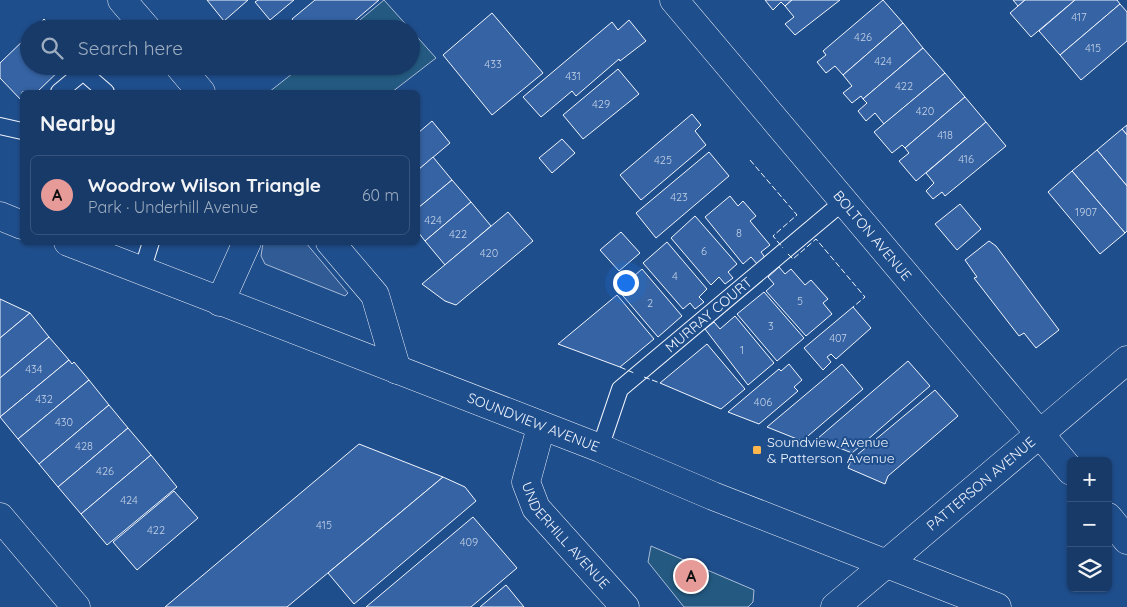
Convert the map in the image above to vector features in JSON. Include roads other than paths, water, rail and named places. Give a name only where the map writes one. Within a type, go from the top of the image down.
[{"type":"street","points":[[122,0],[139,20]]},
{"type":"street","name":"BOLTON AVENUE","points":[[674,0],[1067,466]]},
{"type":"street","points":[[187,75],[199,90]]},
{"type":"street","points":[[0,216],[20,224]]},
{"type":"street","name":"SOUNDVIEW AVENUE","points":[[76,245],[541,427],[600,448],[997,607]]},
{"type":"street","points":[[220,302],[246,245]]},
{"type":"street","points":[[333,245],[375,295],[397,370]]},
{"type":"street","name":"PATTERSON AVENUE","points":[[835,607],[1127,360]]},
{"type":"street","name":"UNDERHILL AVENUE","points":[[541,427],[526,482],[536,508],[625,607]]},
{"type":"street","points":[[0,517],[76,607]]},
{"type":"street","points":[[1112,522],[1127,540]]},
{"type":"lane","points":[[61,90],[79,75]]},
{"type":"lane","points":[[86,75],[104,90]]},
{"type":"lane","points":[[0,126],[20,128]]},
{"type":"lane","name":"MURRAY COURT","points":[[600,448],[620,389],[844,201]]},
{"type":"lane","points":[[142,271],[150,245]]},
{"type":"place","name":"Soundview Avenue & Patterson Avenue","points":[[757,450]]},
{"type":"place","name":"Woodrow Wilson Triangle","points":[[691,576]]}]
